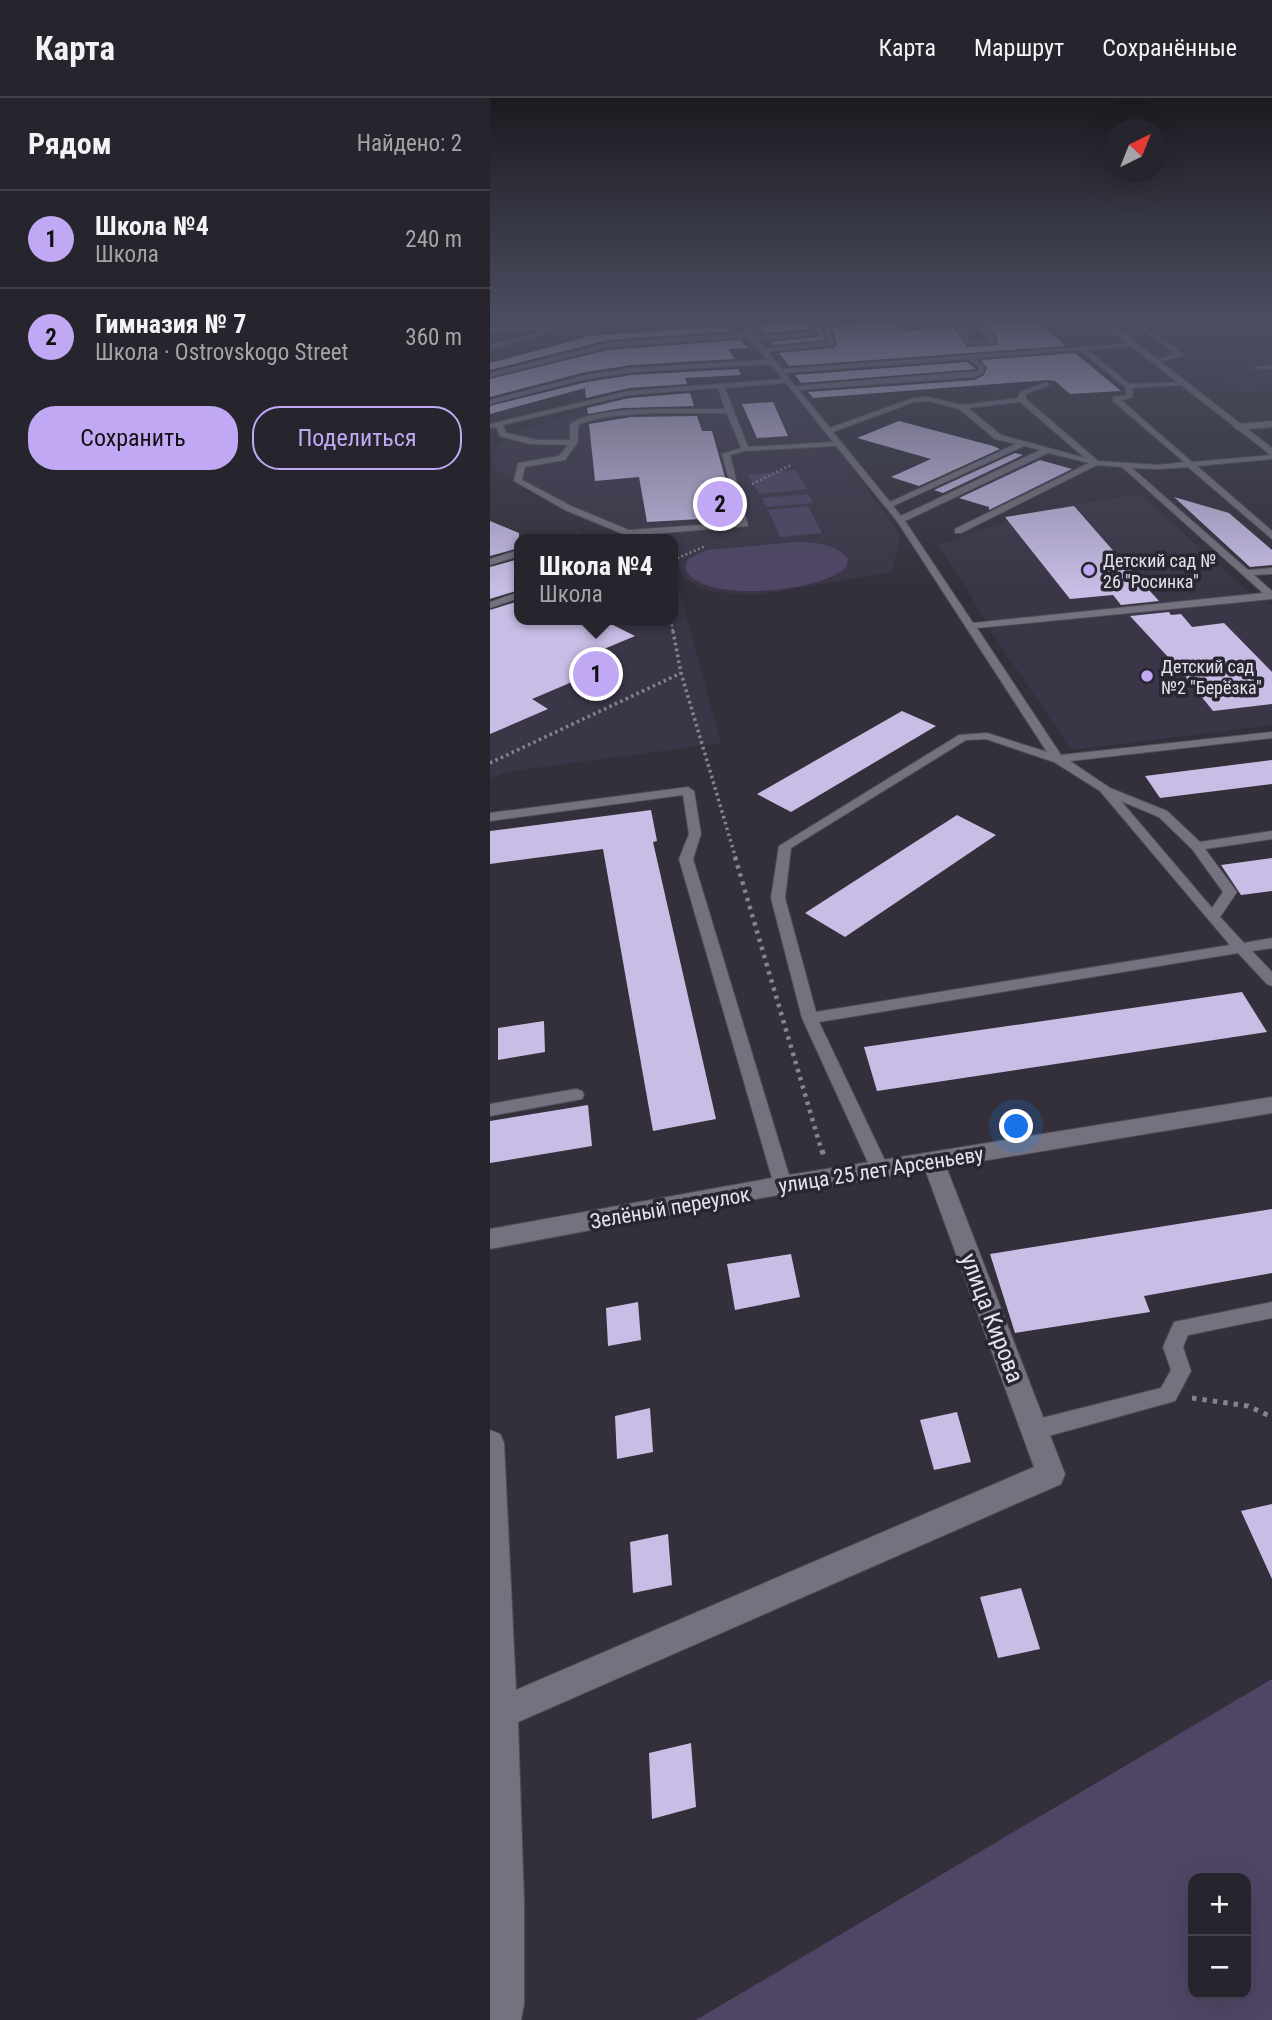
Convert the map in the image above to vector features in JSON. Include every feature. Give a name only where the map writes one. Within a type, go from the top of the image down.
[{"type":"main road","points":[[1217,411],[1272,455]]},
{"type":"main road","points":[[1238,427],[1272,424]]},
{"type":"main road","name":"улица 25 лет Арсеньеву","points":[[490,1239],[783,1185],[1272,1105]]},
{"type":"main road","name":"Зелёный переулок","points":[[490,1239],[933,1161]]},
{"type":"main road","name":"улица Кирова","points":[[496,1716],[1051,1474],[933,1161]]},
{"type":"main road","points":[[490,1443],[496,1716],[506,1902],[505,2004],[502,2020]]},
{"type":"lane","points":[[555,411],[495,425],[511,438],[541,444],[574,442]]},
{"type":"lane","points":[[745,449],[732,411],[605,416],[580,420],[574,424],[574,442],[562,458],[521,465],[518,481],[568,508],[628,533],[745,524],[726,454],[745,449],[836,444]]},
{"type":"lane","points":[[812,411],[830,431],[836,444],[901,520],[1058,758]]},
{"type":"lane","points":[[830,431],[888,411]]},
{"type":"lane","points":[[966,411],[998,438],[1096,463],[1192,466],[1272,455]]},
{"type":"lane","points":[[1035,411],[1096,463]]},
{"type":"lane","points":[[1129,411],[1272,536]]},
{"type":"lane","points":[[889,505],[1022,444]]},
{"type":"lane","points":[[901,520],[1047,450]]},
{"type":"lane","points":[[958,531],[1096,463]]},
{"type":"lane","points":[[1125,466],[1272,596]]},
{"type":"lane","points":[[490,562],[514,555]]},
{"type":"lane","points":[[1248,573],[1272,571]]},
{"type":"lane","points":[[971,626],[1272,596]]},
{"type":"lane","points":[[490,606],[514,597]]},
{"type":"lane","points":[[1058,758],[1272,735]]},
{"type":"lane","points":[[880,1169],[810,1018],[778,898],[785,846],[963,737],[987,736],[1058,758],[1104,788],[1163,814],[1196,846],[1230,892],[1213,918]]},
{"type":"lane","points":[[1104,788],[1213,918],[1272,981]]},
{"type":"lane","points":[[490,817],[688,791],[695,834],[686,859],[783,1185]]},
{"type":"lane","points":[[1196,846],[1272,835]]},
{"type":"lane","points":[[810,1018],[1272,943]]},
{"type":"lane","points":[[490,1110],[576,1095]]},
{"type":"lane","points":[[1034,1430],[1168,1395],[1181,1371],[1173,1346],[1181,1328],[1272,1310]]},
{"type":"path","points":[[672,625],[681,673],[830,1179]]},
{"type":"path","points":[[490,763],[681,673]]},
{"type":"path","points":[[1168,1395],[1248,1406],[1272,1417]]},
{"type":"shaded area","points":[[590,411],[811,411],[900,535],[892,572],[756,595],[714,592],[697,586],[684,577],[678,564],[678,534],[623,534],[499,472],[491,459],[495,449],[518,431]]},
{"type":"shaded area","points":[[795,470],[808,489],[759,494],[748,475]]},
{"type":"shaded area","points":[[808,494],[813,503],[766,507],[762,498]]},
{"type":"shaded area","name":"Детский сад № 26 \"Росинка\"","points":[[1140,494],[1252,595],[987,622],[938,545],[1040,510]]},
{"type":"shaded area","points":[[808,506],[822,533],[780,537],[768,510]]},
{"type":"shaded area","points":[[797,542],[831,547],[848,558],[847,566],[835,575],[816,582],[764,591],[714,587],[695,580],[685,568],[688,559],[707,550]]},
{"type":"shaded area","points":[[678,586],[721,743],[505,772],[490,779],[490,605],[514,597],[514,625],[678,625]]},
{"type":"shaded area","name":"Детский сад №2 \"Берёзка\"","points":[[1265,598],[1272,605],[1272,725],[1071,750],[989,628]]},
{"type":"shaded area","points":[[1272,1679],[1272,2020],[696,2020]]},
{"type":"building","points":[[587,411],[607,411],[588,414]]},
{"type":"building","points":[[745,411],[777,411],[788,436],[757,438]]},
{"type":"building","points":[[697,416],[702,431],[712,431],[736,517],[647,522],[639,477],[595,481],[589,424],[631,417]]},
{"type":"building","points":[[899,421],[1000,449],[919,486],[891,477],[931,459],[857,438]]},
{"type":"building","points":[[1015,453],[1023,455],[943,493],[934,490]]},
{"type":"building","points":[[1040,460],[1072,469],[989,510],[989,507],[959,498]]},
{"type":"building","points":[[1174,497],[1229,513],[1272,550],[1272,565],[1250,567]]},
{"type":"building","points":[[1074,506],[1159,601],[1121,605],[1113,595],[1070,599],[1005,517]]},
{"type":"building","points":[[490,521],[519,533],[514,534],[514,549],[490,556]]},
{"type":"building","points":[[514,560],[514,592],[490,599],[490,567]]},
{"type":"building","points":[[514,603],[514,625],[613,625],[635,636],[578,660],[598,671],[532,699],[548,709],[490,734],[490,610]]},
{"type":"building","points":[[1169,612],[1171,615],[1181,614],[1192,627],[1224,623],[1272,672],[1272,704],[1213,711],[1181,671],[1130,616]]},
{"type":"building","points":[[902,711],[936,726],[791,812],[757,794]]},
{"type":"building","points":[[1272,760],[1272,784],[1160,798],[1145,776]]},
{"type":"building","points":[[651,810],[657,841],[653,842],[716,1119],[653,1131],[603,849],[490,864],[490,831]]},
{"type":"building","points":[[957,815],[996,835],[845,937],[805,913]]},
{"type":"building","points":[[1272,858],[1272,891],[1241,895],[1221,865]]},
{"type":"building","points":[[1242,992],[1267,1032],[877,1091],[864,1047]]},
{"type":"building","points":[[544,1021],[545,1052],[498,1060],[498,1028]]},
{"type":"building","points":[[588,1105],[592,1146],[490,1163],[490,1121]]},
{"type":"building","points":[[1272,1209],[1272,1273],[1144,1296],[1150,1312],[1015,1333],[990,1254]]},
{"type":"building","points":[[791,1254],[800,1297],[735,1310],[727,1264]]},
{"type":"building","points":[[638,1302],[641,1340],[608,1346],[606,1308]]},
{"type":"building","points":[[650,1408],[653,1452],[617,1459],[615,1416]]},
{"type":"building","points":[[957,1412],[971,1462],[934,1470],[920,1420]]},
{"type":"building","points":[[1272,1504],[1272,1579],[1241,1511]]},
{"type":"building","points":[[668,1534],[672,1585],[633,1593],[630,1542]]},
{"type":"building","points":[[1021,1588],[1040,1649],[998,1658],[980,1597]]},
{"type":"building","points":[[691,1743],[696,1807],[652,1819],[649,1753]]},
{"type":"place","name":"Гимназия № 7","points":[[720,504]]},
{"type":"place","name":"Детский сад № 26 \"Росинка\"","points":[[1089,570]]},
{"type":"place","name":"Школа №4","points":[[596,674]]},
{"type":"place","name":"Детский сад №2 \"Берёзка\"","points":[[1147,676]]}]
